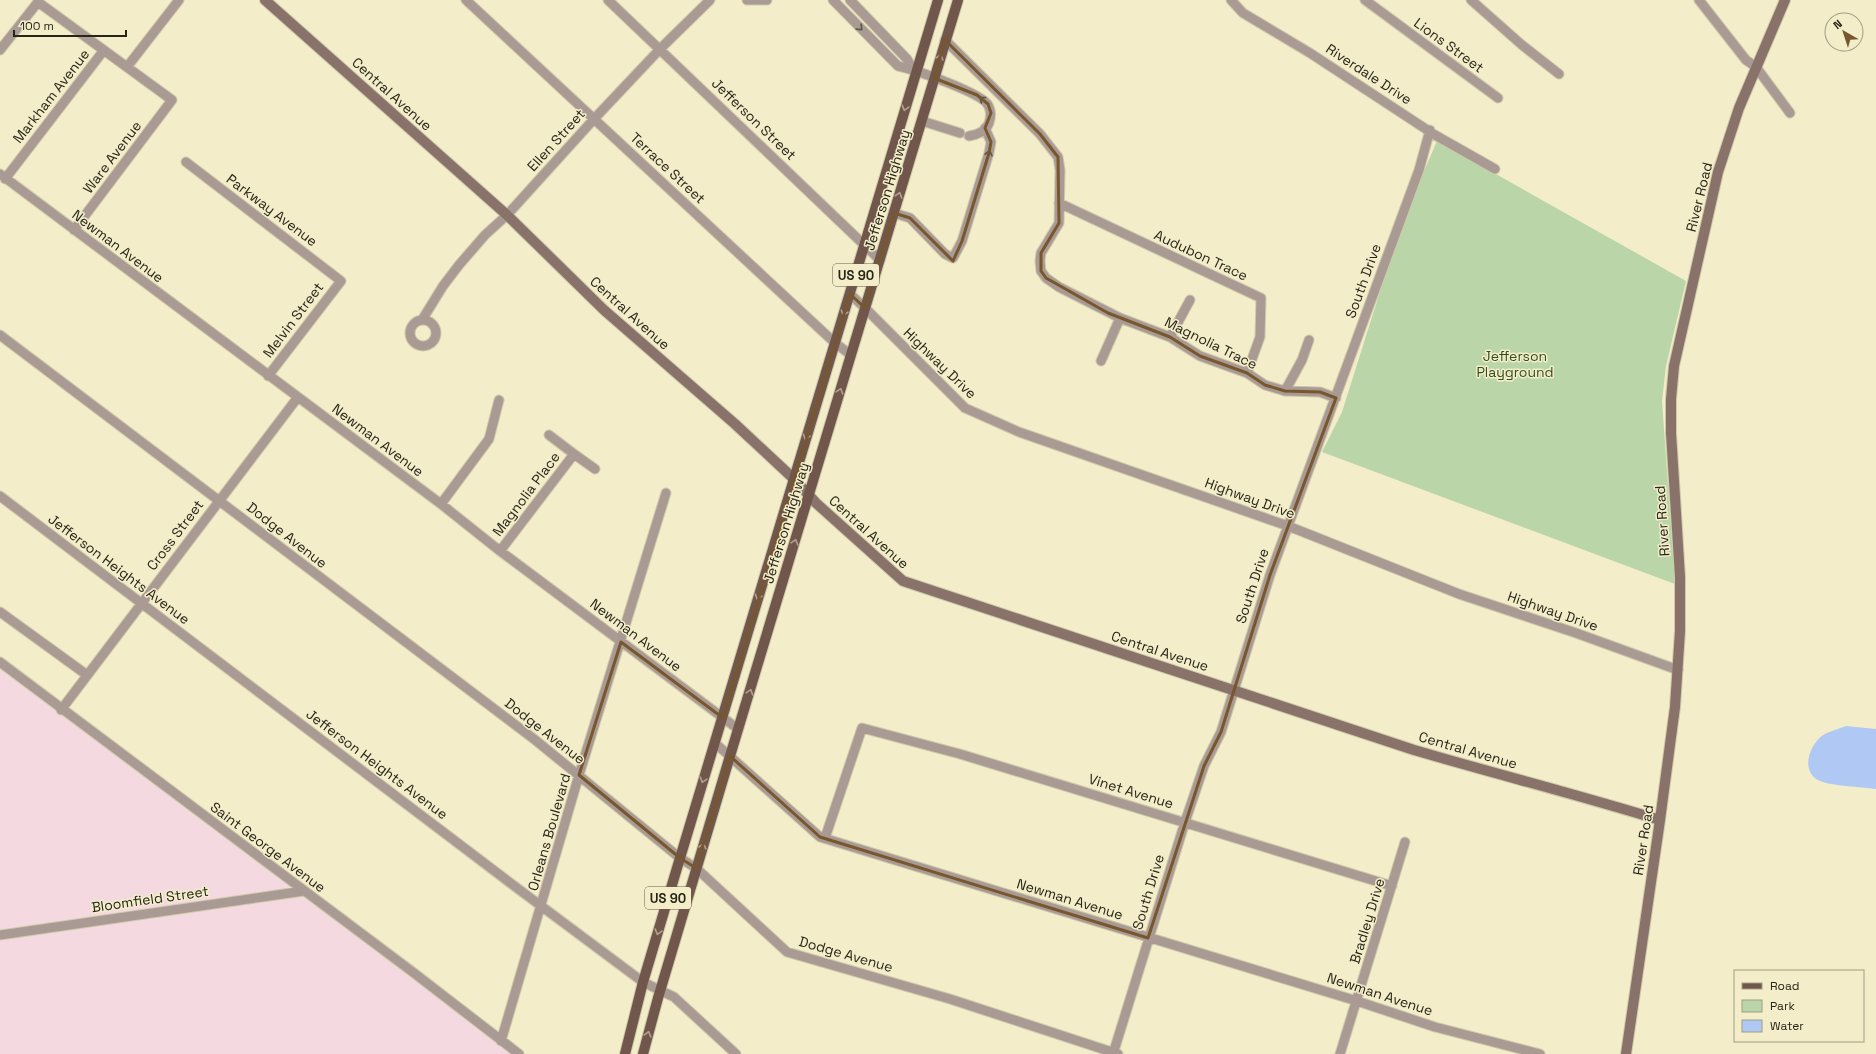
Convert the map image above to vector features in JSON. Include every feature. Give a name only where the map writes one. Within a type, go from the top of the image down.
[{"type":"main road","name":"Central Avenue","points":[[265,0],[507,215],[604,310],[735,424],[809,496],[903,581],[1473,768],[1578,795],[1660,820]]},
{"type":"main road","name":"Jefferson Highway","points":[[625,1054],[643,982],[865,245],[914,69],[938,0]]},
{"type":"main road","name":"Jefferson Highway","points":[[643,1054],[696,868],[958,0]]},
{"type":"main road","name":"River Road","points":[[1626,1054],[1660,820],[1675,707],[1678,670],[1680,577],[1671,433],[1671,399],[1674,366],[1718,172],[1739,108],[1785,0]]},
{"type":"street","points":[[0,50],[38,2],[127,67],[179,0]]},
{"type":"street","name":"Terrace Street","points":[[466,0],[835,343],[851,355]]},
{"type":"street","name":"Jefferson Street","points":[[608,0],[661,48],[880,260]]},
{"type":"street","name":"Ellen Street","points":[[422,320],[459,265],[661,48],[710,0]]},
{"type":"street","points":[[747,0],[767,0]]},
{"type":"street","points":[[833,0],[898,66],[914,69],[977,95],[988,104],[991,113],[989,124],[983,132],[969,136]]},
{"type":"street","points":[[850,0],[907,59],[914,69]]},
{"type":"street","name":"Riverdale Drive","points":[[1231,0],[1243,14],[1310,53],[1430,130],[1495,169]]},
{"type":"street","name":"Lions Street","points":[[1365,0],[1498,98]]},
{"type":"street","points":[[1471,0],[1522,45],[1559,74]]},
{"type":"street","points":[[1699,0],[1746,60],[1756,67],[1790,113]]},
{"type":"street","points":[[945,40],[1040,134],[1058,157],[1060,170],[1059,223],[1041,254],[1041,271],[1046,278],[1059,287],[1120,318],[1101,361]]},
{"type":"street","name":"Markham Avenue","points":[[3,176],[104,50]]},
{"type":"street","name":"Ware Avenue","points":[[74,230],[172,100],[127,67]]},
{"type":"street","points":[[922,121],[960,132]]},
{"type":"street","points":[[894,214],[910,218],[945,254],[953,258],[962,241],[982,178],[991,142],[985,128]]},
{"type":"street","name":"South Drive","points":[[1115,1054],[1148,938],[1204,766],[1221,732],[1270,575],[1419,170],[1430,130]]},
{"type":"street","name":"Parkway Avenue","points":[[186,162],[341,281]]},
{"type":"street","name":"Newman Avenue","points":[[3,176],[268,376],[441,504],[500,551],[738,729]]},
{"type":"street","name":"Audubon Trace","points":[[1059,203],[1261,298],[1260,337],[1247,373]]},
{"type":"street","name":"Melvin Street","points":[[268,376],[341,281]]},
{"type":"street","name":"Highway Drive","points":[[850,294],[965,408],[1019,432],[1288,526],[1459,594],[1576,633],[1678,670]]},
{"type":"street","points":[[1170,337],[1190,300]]},
{"type":"street","name":"Magnolia Trace","points":[[1120,318],[1170,337],[1200,356],[1247,373],[1264,385],[1285,391],[1320,392],[1336,398]]},
{"type":"street","name":"Dodge Avenue","points":[[0,335],[534,739],[680,858],[696,868],[787,952],[950,998],[1115,1054]]},
{"type":"street","points":[[1285,391],[1302,360],[1309,340]]},
{"type":"street","name":"Cross Street","points":[[61,710],[298,398]]},
{"type":"street","points":[[441,504],[489,439],[499,400]]},
{"type":"street","name":"Magnolia Place","points":[[549,435],[595,469]]},
{"type":"street","name":"Magnolia Place","points":[[500,551],[574,454]]},
{"type":"street","name":"Orleans Boulevard","points":[[501,1041],[579,775],[666,493]]},
{"type":"street","name":"Jefferson Heights Avenue","points":[[0,496],[643,982],[674,997],[736,1054]]},
{"type":"street","points":[[0,612],[87,675]]},
{"type":"street","name":"Saint George Avenue","points":[[0,662],[61,710],[304,891],[518,1054]]},
{"type":"street","name":"Vinet Avenue","points":[[825,838],[862,728],[960,754],[1392,886]]},
{"type":"street","name":"Newman Avenue","points":[[715,743],[820,837],[1357,1001],[1435,1027],[1540,1054]]},
{"type":"street","name":"Bradley Drive","points":[[1340,1054],[1406,842]]},
{"type":"street","name":"Bloomfield Street","points":[[0,935],[304,891]]},
{"type":"highlighted area","points":[[945,40],[1040,134],[1058,157],[1059,223],[1041,253],[1041,271],[1046,278],[1108,313],[1170,337],[1200,356],[1247,373],[1265,385],[1285,391],[1320,392],[1336,398],[1270,575],[1221,732],[1204,766],[1148,938],[820,837],[730,756],[696,868],[680,858],[579,775],[621,642],[723,718],[850,294],[865,308],[894,213],[910,218],[953,261],[962,241],[989,153],[991,142],[985,128],[991,113],[988,104],[977,95],[934,78]]},
{"type":"shaded area","points":[[0,667],[512,1054],[0,1054]]},
{"type":"green space","name":"Jefferson Playground","points":[[1437,141],[1686,281],[1666,366],[1662,401],[1675,584],[1322,452],[1342,412],[1402,222]]},
{"type":"water","points":[[1846,726],[1876,729],[1876,789],[1823,782],[1813,776],[1809,770],[1809,757],[1814,744],[1818,739],[1823,735]]}]
